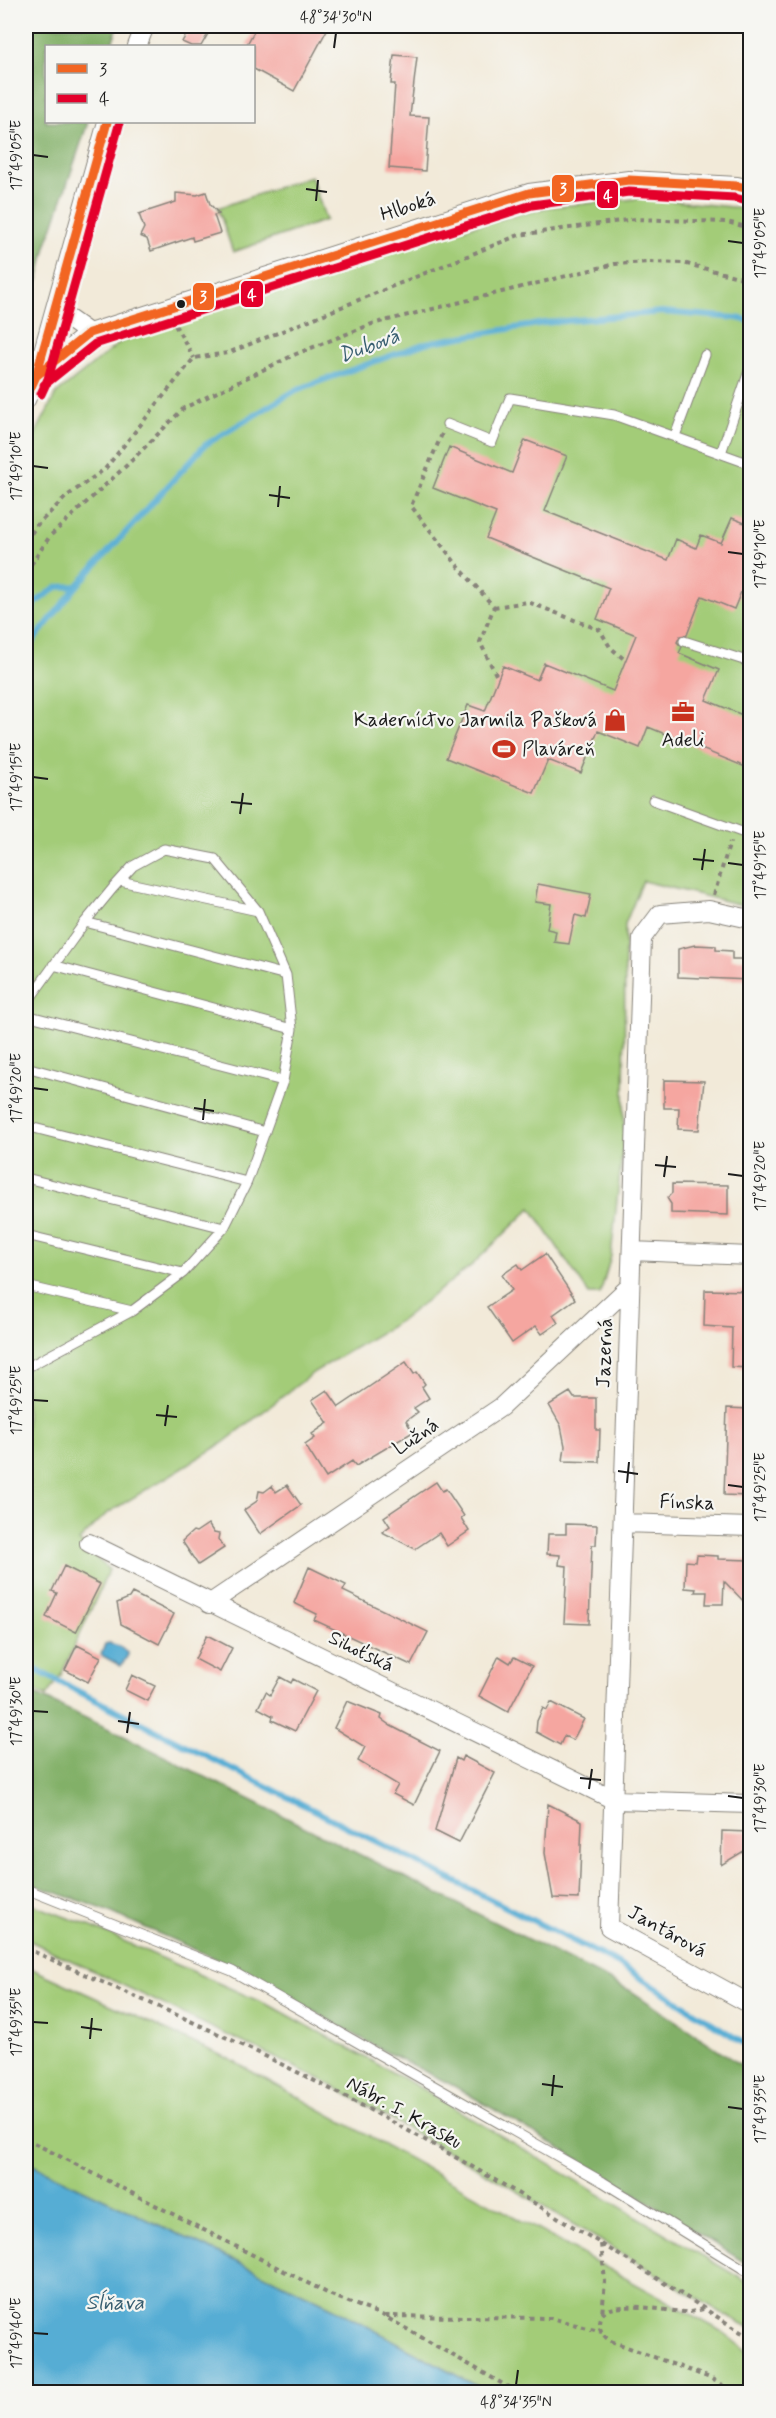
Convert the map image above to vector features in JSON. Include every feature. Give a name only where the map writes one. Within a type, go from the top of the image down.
[{"type":"street","points":[[136,45],[145,26]]},
{"type":"street","points":[[26,400],[36,376],[107,123]]},
{"type":"street","name":"Hlboká","points":[[36,376],[89,333],[529,193],[629,180],[737,186],[750,189]]},
{"type":"street","points":[[55,309],[89,333]]},
{"type":"street","points":[[709,910],[750,919]]},
{"type":"street","name":"Jazerná","points":[[614,1800],[642,938],[660,914],[709,910]]},
{"type":"street","points":[[632,1251],[750,1256]]},
{"type":"street","name":"Lužná","points":[[209,1604],[501,1407],[630,1286]]},
{"type":"street","name":"Fínska","points":[[622,1523],[750,1527]]},
{"type":"street","name":"Sihoťská","points":[[89,1543],[209,1604],[614,1800]]},
{"type":"street","points":[[614,1800],[750,1804]]},
{"type":"street","name":"Jantárová","points":[[614,1800],[609,1927],[750,2004]]},
{"type":"lane","points":[[675,436],[705,355]]},
{"type":"lane","points":[[721,453],[750,368]]},
{"type":"lane","points":[[447,424],[492,442],[510,398],[614,416],[750,464]]},
{"type":"lane","points":[[684,641],[750,662]]},
{"type":"lane","points":[[653,800],[750,836]]},
{"type":"lane","points":[[26,1004],[85,922],[133,866],[164,849],[215,859],[258,911],[286,975],[292,1029],[283,1081],[247,1182],[224,1228],[183,1273],[132,1311],[26,1368]]},
{"type":"lane","points":[[120,881],[258,911]]},
{"type":"lane","points":[[85,922],[286,975]]},
{"type":"lane","points":[[53,965],[292,1029]]},
{"type":"lane","points":[[26,1015],[283,1081]]},
{"type":"lane","points":[[26,1067],[265,1132]]},
{"type":"lane","points":[[26,1126],[247,1182]]},
{"type":"lane","points":[[26,1178],[224,1228]]},
{"type":"lane","points":[[26,1235],[183,1273]]},
{"type":"lane","points":[[26,1286],[132,1311]]},
{"type":"lane","points":[[26,1889],[232,1971],[603,2182],[750,2273]]},
{"type":"path","points":[[26,541],[37,525],[67,496],[105,469],[194,358],[228,353],[519,235],[635,219],[727,222],[750,228]]},
{"type":"path","points":[[26,572],[50,536],[127,465],[184,408],[296,354],[372,324],[615,264],[683,263],[750,280]]},
{"type":"path","points":[[166,309],[194,358]]},
{"type":"path","points":[[447,424],[411,506],[494,607]]},
{"type":"path","points":[[494,607],[528,602],[600,630],[610,647],[626,660]]},
{"type":"path","points":[[494,607],[480,642],[498,679]]},
{"type":"path","points":[[709,910],[733,829]]},
{"type":"path","name":"Nábr. I. Krasku","points":[[26,1948],[276,2061],[335,2092],[476,2169],[750,2337]]},
{"type":"path","points":[[26,2139],[331,2295],[384,2316],[518,2392]]},
{"type":"path","points":[[601,2244],[605,2280],[602,2316],[599,2322],[602,2332],[610,2342],[710,2378],[734,2392]]},
{"type":"path","points":[[602,2316],[614,2308],[632,2307],[688,2313],[703,2309]]},
{"type":"path","points":[[384,2316],[551,2318],[602,2332]]},
{"type":"green space","points":[[26,26],[118,26],[111,45],[45,45],[45,123],[88,123],[46,247],[26,330]]},
{"type":"green space","points":[[311,176],[326,220],[233,252],[218,208]]},
{"type":"green space","points":[[646,198],[750,209],[750,907],[643,881],[625,924],[624,1135],[611,1256],[600,1294],[589,1294],[531,1208],[472,1265],[400,1321],[314,1372],[223,1443],[106,1514],[79,1541],[109,1570],[61,1675],[46,1696],[26,1686],[26,452],[56,394],[122,341],[428,237],[549,207]]},
{"type":"green space","points":[[26,1690],[122,1735],[631,1991],[750,2071],[750,2266],[612,2179],[454,2086],[384,2051],[237,1968],[103,1909],[26,1882]]},
{"type":"green space","points":[[26,1902],[92,1927],[279,2010],[417,2086],[750,2284],[750,2328],[526,2196],[324,2081],[26,1939]]},
{"type":"green space","points":[[26,1966],[229,2059],[721,2331],[750,2354],[750,2392],[488,2392],[334,2308],[26,2162]]},
{"type":"water","points":[[109,1643],[122,1648],[128,1655],[121,1666],[101,1655],[105,1644]]},
{"type":"water","name":"Sĺňava","points":[[26,2162],[334,2308],[488,2392],[26,2392]]},
{"type":"building","points":[[191,26],[209,32],[202,45],[189,45],[182,42]]},
{"type":"building","points":[[257,26],[329,26],[294,91],[255,70],[255,45],[247,45]]},
{"type":"building","points":[[394,55],[417,57],[410,116],[429,117],[425,171],[389,168],[395,84],[391,84]]},
{"type":"building","points":[[206,192],[210,204],[219,214],[214,215],[220,233],[193,241],[192,237],[151,251],[147,239],[140,236],[144,228],[139,214],[176,202],[176,193],[197,195]]},
{"type":"building","points":[[525,440],[567,456],[545,511],[668,560],[676,539],[696,548],[701,535],[721,543],[732,518],[750,525],[750,596],[741,592],[734,609],[702,596],[687,635],[680,636],[677,642],[682,647],[679,653],[719,670],[706,700],[750,718],[750,769],[648,727],[640,748],[598,731],[581,773],[548,760],[534,793],[446,758],[468,705],[485,711],[503,666],[537,680],[544,663],[613,691],[636,635],[597,619],[609,588],[486,538],[496,513],[433,488],[449,447],[512,473]]},
{"type":"building","points":[[538,884],[591,894],[586,918],[575,915],[569,944],[554,942],[556,931],[547,929],[551,904],[535,902]]},
{"type":"building","points":[[695,945],[716,946],[716,950],[732,951],[732,959],[750,959],[750,980],[678,977],[678,949]]},
{"type":"building","points":[[664,1080],[704,1081],[699,1130],[678,1129],[679,1108],[664,1108]]},
{"type":"building","points":[[672,1184],[728,1185],[728,1215],[671,1213],[671,1204],[667,1198],[672,1193]]},
{"type":"building","points":[[545,1254],[575,1299],[553,1315],[558,1323],[542,1334],[536,1326],[512,1343],[487,1307],[512,1290],[502,1275],[518,1264],[522,1270]]},
{"type":"building","points":[[705,1290],[750,1291],[750,1368],[731,1367],[732,1328],[704,1326]]},
{"type":"building","points":[[406,1362],[425,1384],[422,1387],[429,1398],[414,1408],[418,1412],[406,1421],[413,1432],[356,1466],[352,1461],[326,1478],[305,1445],[315,1438],[312,1434],[328,1423],[312,1400],[327,1390],[339,1407]]},
{"type":"building","points":[[570,1392],[574,1398],[596,1398],[596,1430],[600,1430],[599,1462],[563,1461],[565,1446],[561,1426],[549,1405]]},
{"type":"building","points":[[727,1408],[750,1409],[748,1496],[724,1495]]},
{"type":"building","points":[[436,1482],[442,1491],[446,1489],[464,1516],[461,1518],[469,1531],[447,1546],[439,1533],[415,1549],[382,1532],[390,1526],[384,1517]]},
{"type":"building","points":[[287,1485],[301,1505],[260,1534],[244,1510],[257,1501],[259,1491],[264,1492],[272,1486],[276,1492]]},
{"type":"building","points":[[208,1524],[214,1533],[219,1534],[218,1539],[224,1548],[198,1565],[182,1541],[193,1531],[196,1532]]},
{"type":"building","points":[[566,1524],[597,1525],[596,1545],[592,1545],[589,1624],[564,1623],[567,1566],[559,1565],[560,1555],[547,1554],[548,1534],[566,1534]]},
{"type":"building","points":[[697,1555],[718,1556],[718,1559],[750,1560],[750,1608],[724,1581],[723,1604],[706,1604],[707,1592],[695,1592],[696,1589],[685,1588],[686,1561],[696,1562]]},
{"type":"building","points":[[64,1566],[100,1584],[76,1632],[46,1617],[57,1593],[52,1591]]},
{"type":"building","points":[[309,1567],[346,1585],[343,1591],[428,1632],[411,1665],[314,1620],[317,1614],[294,1603]]},
{"type":"building","points":[[132,1593],[174,1614],[159,1644],[121,1624],[117,1603],[129,1598]]},
{"type":"building","points":[[207,1635],[232,1648],[220,1672],[195,1659]]},
{"type":"building","points":[[77,1645],[101,1657],[88,1682],[65,1670]]},
{"type":"building","points":[[499,1656],[510,1663],[514,1657],[532,1666],[508,1712],[479,1696]]},
{"type":"building","points":[[132,1675],[155,1686],[147,1701],[125,1690]]},
{"type":"building","points":[[280,1677],[291,1683],[293,1679],[316,1691],[295,1731],[272,1720],[273,1716],[258,1708],[266,1692],[270,1695]]},
{"type":"building","points":[[347,1701],[382,1715],[381,1719],[391,1726],[440,1751],[414,1805],[393,1794],[398,1785],[358,1761],[365,1747],[334,1728]]},
{"type":"building","points":[[551,1702],[584,1719],[573,1740],[564,1736],[560,1745],[536,1732],[537,1721],[543,1708],[547,1710]]},
{"type":"building","points":[[463,1756],[495,1773],[459,1843],[435,1831],[456,1758],[461,1761]]},
{"type":"building","points":[[548,1804],[582,1821],[579,1899],[553,1898],[545,1853]]},
{"type":"building","points":[[722,1831],[750,1832],[750,1842],[744,1851],[721,1865]]},
{"type":"waterway","name":"Dubová","points":[[26,650],[77,586],[205,445],[296,390],[426,343],[544,323],[662,312],[750,321]]},
{"type":"waterway","name":"Dubová","points":[[26,623],[35,603],[57,587],[77,586]]},
{"type":"waterway","points":[[26,1665],[617,1963],[750,2047]]},
{"type":"transit line","name":"3","points":[[30,389],[36,376],[107,123]]},
{"type":"transit line","name":"4","points":[[41,394],[48,379],[119,125]]},
{"type":"transit line","name":"3","points":[[36,376],[89,333],[529,193],[629,180],[737,186],[750,189]]},
{"type":"transit line","name":"4","points":[[44,385],[95,344],[532,205],[629,192],[735,198],[747,201]]},
{"type":"place","name":"Adeli","points":[[683,712]]},
{"type":"place","name":"Kaderníctvo Jarmila Pašková","points":[[615,720]]},
{"type":"place","name":"Plaváreň","points":[[504,749]]}]
